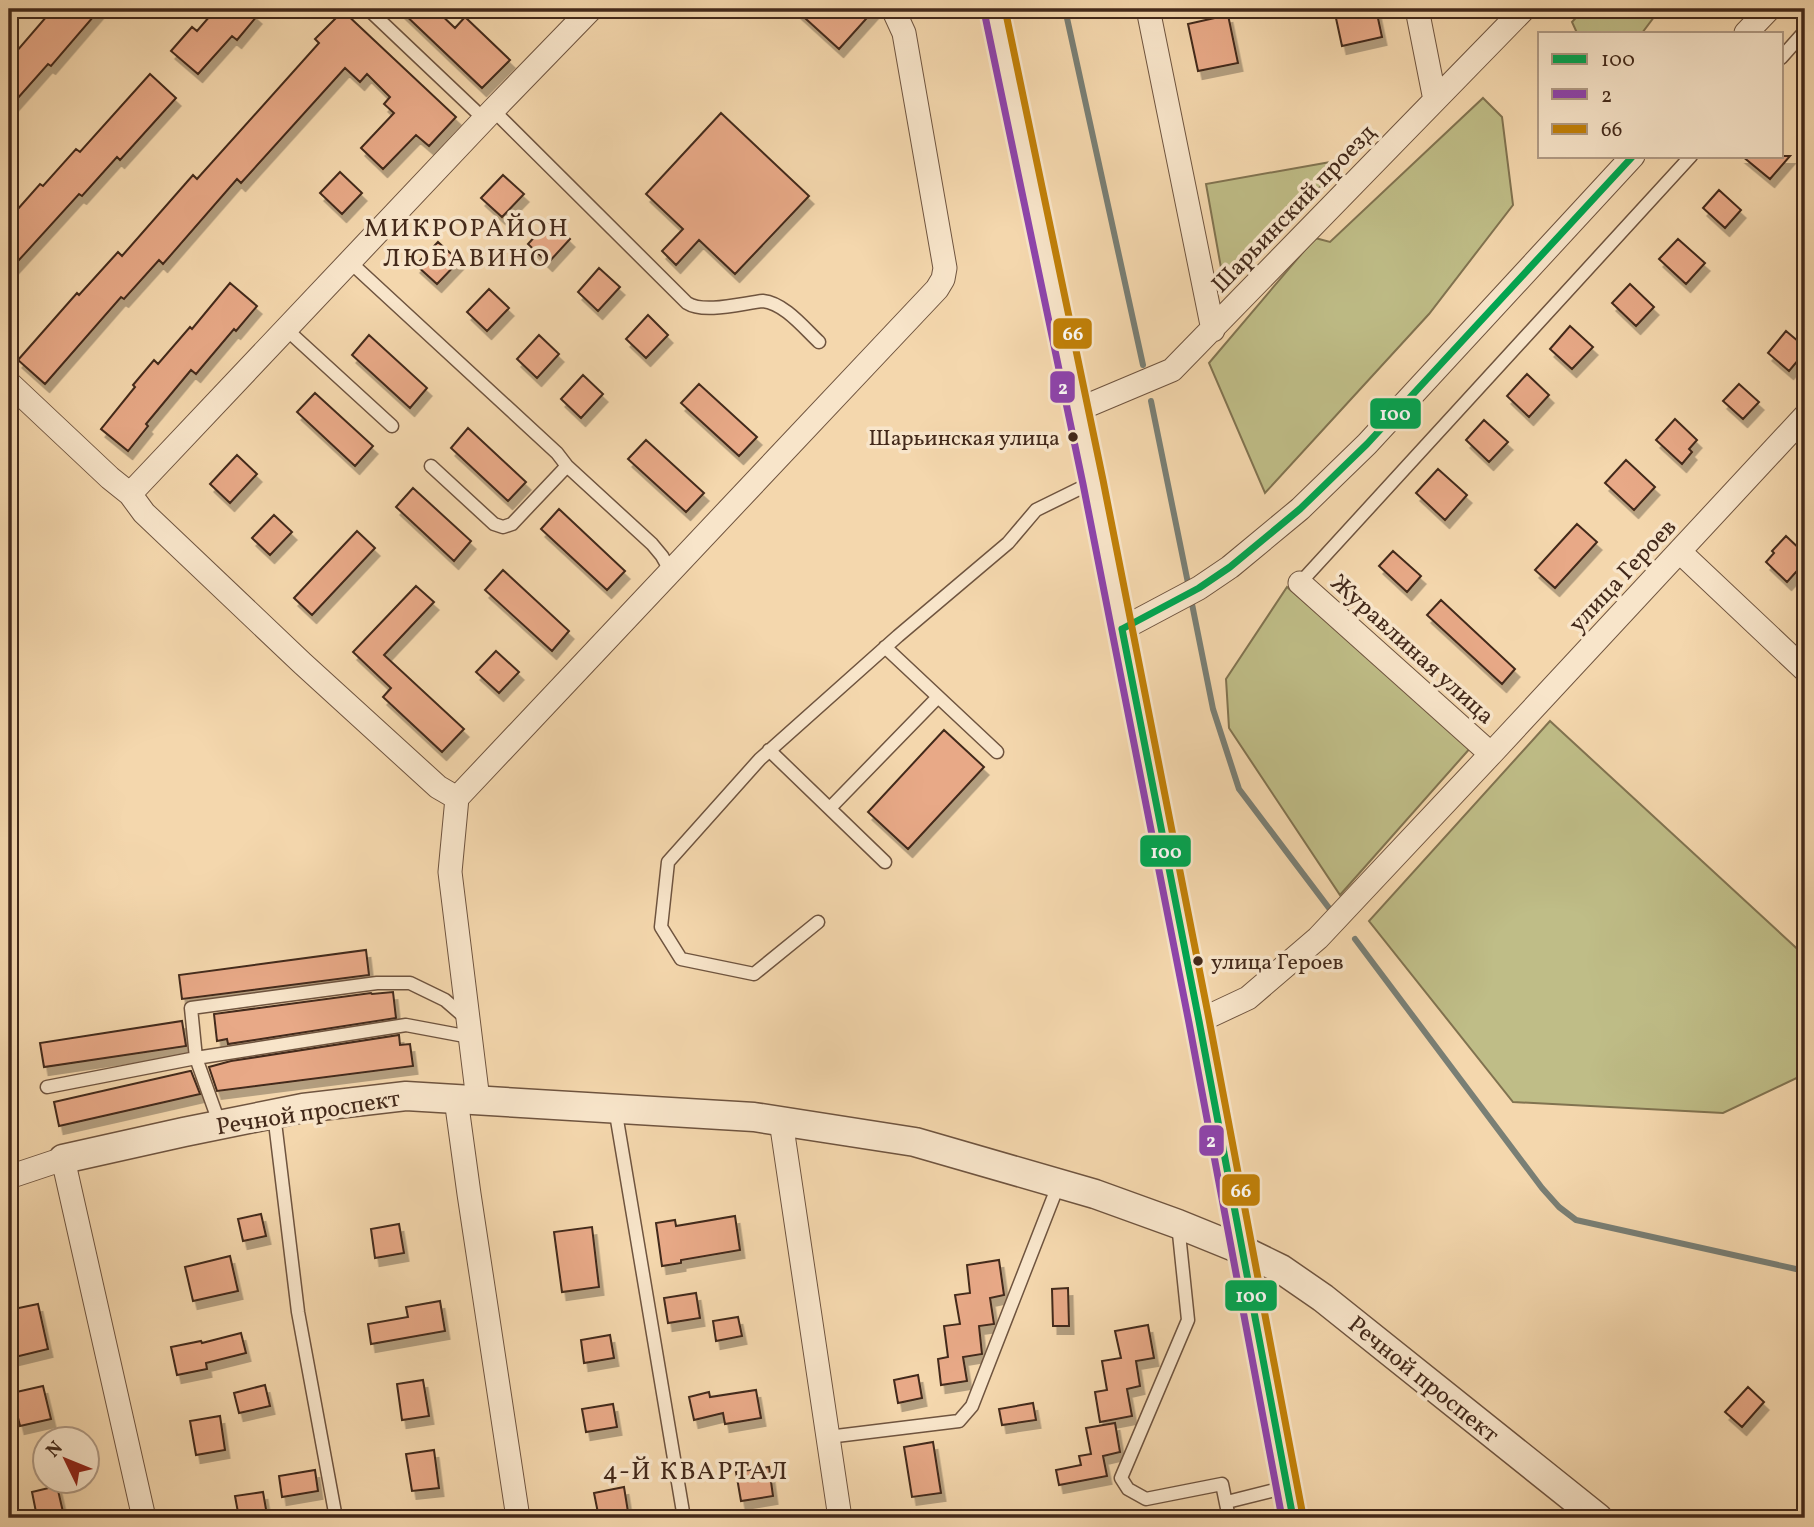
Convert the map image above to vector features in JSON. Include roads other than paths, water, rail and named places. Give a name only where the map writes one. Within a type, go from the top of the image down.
[{"type":"street","points":[[130,494],[591,9]]},
{"type":"street","points":[[518,1518],[469,1194],[469,1029],[450,872],[457,798],[928,299],[943,279],[945,268],[904,33],[893,9]]},
{"type":"street","points":[[994,9],[1093,482],[1293,1518]]},
{"type":"street","points":[[1148,9],[1213,330]]},
{"type":"street","points":[[1417,9],[1435,100]]},
{"type":"street","name":"Шарьинский проезд","points":[[1077,410],[1172,370],[1524,9]]},
{"type":"street","points":[[1747,32],[1769,9]]},
{"type":"street","points":[[1122,629],[1190,593],[1230,567],[1300,509],[1367,444],[1631,158]]},
{"type":"street","points":[[9,383],[130,494],[144,513],[302,663],[438,787],[457,798]]},
{"type":"street","name":"улица Героев","points":[[1199,1021],[1248,998],[1318,938],[1805,416]]},
{"type":"street","points":[[1680,552],[1805,670]]},
{"type":"street","name":"Журавлиная улица","points":[[1300,583],[1491,754]]},
{"type":"street","name":"Речной проспект","points":[[9,1177],[63,1159],[184,1132],[303,1108],[406,1096],[754,1117],[915,1142],[1095,1194],[1178,1224],[1281,1269],[1323,1298],[1598,1518]]},
{"type":"street","points":[[781,1121],[840,1518]]},
{"type":"street","points":[[63,1159],[144,1518]]},
{"type":"lane","points":[[368,9],[489,115],[687,303],[704,308],[772,302],[819,342]]},
{"type":"lane","points":[[1783,56],[1805,31]]},
{"type":"lane","points":[[1300,583],[1689,158]]},
{"type":"lane","points":[[349,262],[652,544],[671,572]]},
{"type":"lane","points":[[286,329],[392,426]]},
{"type":"lane","points":[[431,466],[494,524],[503,527],[512,524],[567,467]]},
{"type":"lane","points":[[818,922],[754,974],[681,959],[660,928],[668,862],[769,750],[1008,543],[1036,510],[1093,482]]},
{"type":"lane","points":[[885,647],[997,752]]},
{"type":"lane","points":[[830,808],[938,697]]},
{"type":"lane","points":[[769,750],[885,862]]},
{"type":"lane","points":[[220,1126],[196,1058],[191,1008],[377,983],[410,983],[445,1000],[469,1029]]},
{"type":"lane","points":[[47,1087],[196,1058],[406,1025],[469,1029]]},
{"type":"lane","points":[[615,1108],[684,1518]]},
{"type":"lane","points":[[274,1114],[298,1312],[336,1518]]},
{"type":"lane","points":[[828,1437],[960,1421],[972,1406],[1059,1183]]},
{"type":"lane","points":[[1178,1224],[1188,1320],[1121,1478],[1128,1489],[1146,1499],[1222,1484],[1229,1518]]},
{"type":"lane","points":[[1227,1502],[1287,1487]]},
{"type":"waterway","points":[[1065,9],[1143,365]]},
{"type":"waterway","points":[[1151,401],[1189,588]]},
{"type":"waterway","points":[[1191,599],[1213,709],[1239,789],[1332,912]]},
{"type":"waterway","points":[[1355,939],[1542,1188],[1559,1207],[1576,1220],[1805,1271]]},
{"type":"place","name":"Шарьинская улица","points":[[1073,437]]},
{"type":"place","name":"улица Героев","points":[[1198,961]]},
{"type":"district","name":"МИКРОРАЙОН ЛЮБАВИНО","points":[[467,242]]},
{"type":"district","name":"4-Й КВАРТАЛ","points":[[696,1470]]}]
